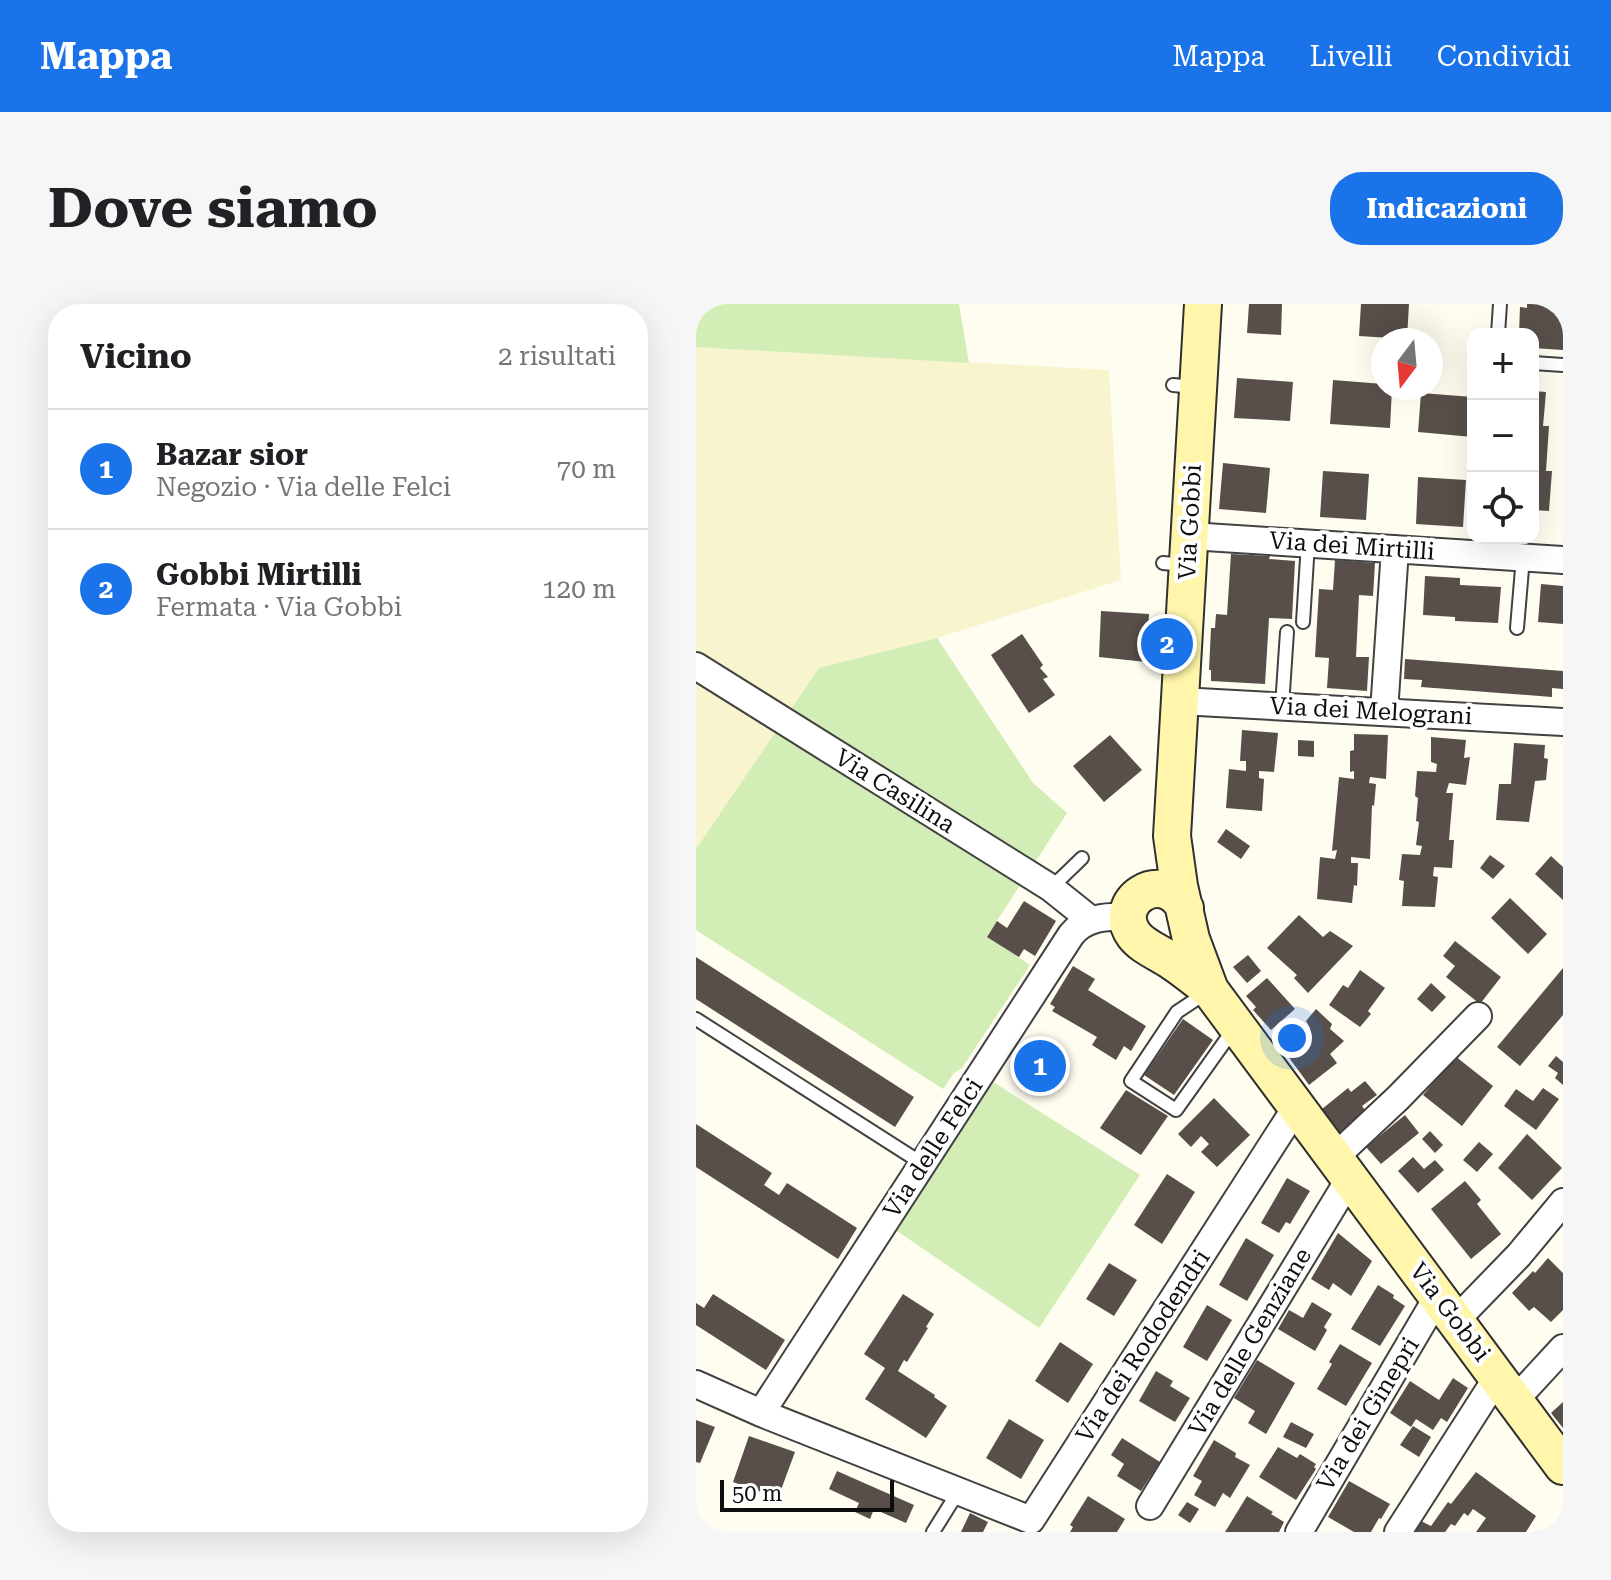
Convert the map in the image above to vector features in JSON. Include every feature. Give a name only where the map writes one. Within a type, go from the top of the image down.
[{"type":"street","name":"Via Gobbi","points":[[1203,304],[1186,386],[1180,555],[1180,701],[1172,836],[1191,939],[1210,990]]},
{"type":"street","name":"Via dei Mirtilli","points":[[1180,555],[1308,543],[1563,560]]},
{"type":"street","points":[[1384,712],[1395,549]]},
{"type":"street","name":"Via Casilina","points":[[696,666],[1051,888],[1091,920]]},
{"type":"street","name":"Via dei Melograni","points":[[1180,701],[1563,722]]},
{"type":"street","name":"Via Gobbi","points":[[1172,836],[1158,876],[1150,889],[1139,895],[1131,905],[1137,931],[1210,990],[1563,1466]]},
{"type":"street","points":[[1091,920],[1115,916],[1158,947],[1168,945],[1184,931],[1186,914],[1180,899],[1171,892],[1161,888],[1150,889]]},
{"type":"street","name":"Via delle Felci","points":[[761,1413],[1071,935],[1077,927],[1091,920]]},
{"type":"street","points":[[1343,1168],[1398,1098],[1478,1016]]},
{"type":"street","name":"Via dei Rododendri","points":[[696,1384],[1034,1526],[1297,1106]]},
{"type":"street","name":"Via delle Genziane","points":[[1150,1506],[1343,1168]]},
{"type":"street","name":"Via dei Ginepri","points":[[1299,1532],[1447,1308],[1519,1255],[1563,1202]]},
{"type":"street","points":[[1398,1532],[1506,1388],[1563,1348]]},
{"type":"lane","points":[[1498,328],[1500,304]]},
{"type":"lane","points":[[1539,363],[1563,365]]},
{"type":"lane","points":[[1303,622],[1308,543]]},
{"type":"lane","points":[[1517,628],[1523,557]]},
{"type":"lane","points":[[1282,706],[1287,632]]},
{"type":"lane","points":[[1051,888],[1082,858]]},
{"type":"lane","points":[[1210,990],[1177,1012],[1131,1081],[1176,1110],[1228,1037],[1239,1028]]},
{"type":"lane","points":[[696,1019],[923,1164]]},
{"type":"lane","points":[[933,1532],[958,1492]]},
{"type":"shaded area","points":[[696,347],[1109,370],[1121,580],[937,638],[819,668],[696,849]]},
{"type":"green space","points":[[696,304],[959,304],[969,363],[696,347]]},
{"type":"green space","points":[[937,638],[1033,783],[1067,813],[987,936],[1030,965],[962,1068],[954,1073],[943,1089],[696,930],[696,849],[819,668]]},
{"type":"green space","points":[[990,1080],[1140,1175],[1039,1328],[897,1231]]},
{"type":"building","points":[[1249,304],[1282,304],[1281,335],[1247,333]]},
{"type":"building","points":[[1361,304],[1409,304],[1408,328],[1371,328],[1371,337],[1359,336]]},
{"type":"building","points":[[1527,304],[1554,304],[1554,308],[1563,308],[1563,350],[1539,348],[1539,328],[1519,328],[1520,307],[1527,308]]},
{"type":"building","points":[[1237,378],[1293,382],[1290,421],[1234,418]]},
{"type":"building","points":[[1333,380],[1371,383],[1371,400],[1391,400],[1390,428],[1330,424]]},
{"type":"building","points":[[1539,391],[1546,392],[1543,426],[1549,426],[1546,471],[1552,471],[1549,511],[1539,510]]},
{"type":"building","points":[[1443,395],[1467,397],[1467,436],[1418,432],[1420,400],[1443,400]]},
{"type":"building","points":[[1223,463],[1270,468],[1266,513],[1219,509]]},
{"type":"building","points":[[1323,471],[1369,474],[1366,520],[1320,517]]},
{"type":"building","points":[[1418,477],[1466,480],[1463,527],[1416,524]]},
{"type":"building","points":[[1231,554],[1295,561],[1292,619],[1269,618],[1265,684],[1211,681],[1211,628],[1215,628],[1216,614],[1227,615]]},
{"type":"building","points":[[1335,560],[1375,563],[1373,596],[1359,595],[1356,657],[1369,657],[1367,691],[1327,688],[1329,658],[1315,657],[1319,589],[1333,590]]},
{"type":"building","points":[[1425,576],[1460,578],[1460,585],[1501,587],[1498,623],[1455,621],[1455,617],[1423,615]]},
{"type":"building","points":[[1541,584],[1563,586],[1563,624],[1538,622]]},
{"type":"building","points":[[1101,611],[1149,614],[1146,662],[1099,657]]},
{"type":"building","points":[[1022,634],[1043,665],[1040,668],[1048,677],[1043,679],[1055,695],[1029,713],[991,655]]},
{"type":"building","points":[[1405,659],[1563,671],[1563,689],[1552,688],[1552,697],[1421,687],[1422,680],[1404,679]]},
{"type":"building","points":[[1242,730],[1278,733],[1274,772],[1259,771],[1259,778],[1264,779],[1262,811],[1226,808],[1229,769],[1246,771],[1246,761],[1240,761]]},
{"type":"building","points":[[1354,734],[1388,735],[1386,779],[1370,777],[1369,783],[1376,784],[1370,859],[1351,857],[1351,863],[1358,863],[1357,886],[1354,885],[1352,903],[1317,899],[1320,857],[1335,859],[1337,850],[1332,851],[1339,777],[1354,779],[1354,771],[1350,772],[1350,751],[1354,750]]},
{"type":"building","points":[[1110,735],[1142,770],[1104,802],[1073,766]]},
{"type":"building","points":[[1431,737],[1466,740],[1464,758],[1470,757],[1466,785],[1449,783],[1446,793],[1453,793],[1449,840],[1454,840],[1452,868],[1434,867],[1433,876],[1438,877],[1435,907],[1402,906],[1404,881],[1399,880],[1402,854],[1420,855],[1422,846],[1416,845],[1419,822],[1416,821],[1418,798],[1415,796],[1417,771],[1436,772],[1437,764],[1431,762]]},
{"type":"building","points":[[1298,740],[1314,741],[1314,757],[1298,756]]},
{"type":"building","points":[[1514,743],[1545,745],[1544,758],[1548,759],[1546,780],[1535,781],[1529,822],[1496,820],[1499,784],[1511,784]]},
{"type":"building","points":[[1226,829],[1250,846],[1241,859],[1217,842]]},
{"type":"building","points":[[1490,855],[1505,866],[1493,879],[1480,868]]},
{"type":"building","points":[[1551,856],[1563,867],[1563,900],[1535,874]]},
{"type":"building","points":[[1510,898],[1547,934],[1528,954],[1491,918]]},
{"type":"building","points":[[1024,901],[1056,921],[1035,956],[1024,949],[1019,957],[987,937],[997,921],[1007,928]]},
{"type":"building","points":[[1299,915],[1323,937],[1330,931],[1353,946],[1308,993],[1294,978],[1297,975],[1267,948]]},
{"type":"building","points":[[1455,941],[1501,977],[1480,1004],[1446,977],[1455,966],[1443,956]]},
{"type":"building","points":[[1248,955],[1261,971],[1247,983],[1233,967]]},
{"type":"building","points":[[696,957],[914,1097],[895,1127],[696,999]]},
{"type":"building","points":[[1073,966],[1095,979],[1088,990],[1146,1026],[1131,1051],[1124,1046],[1116,1060],[1092,1045],[1097,1037],[1052,1011],[1055,1007],[1050,1004]]},
{"type":"building","points":[[1563,968],[1563,1015],[1520,1066],[1497,1047]]},
{"type":"building","points":[[1360,970],[1385,988],[1360,1027],[1329,1005],[1343,985],[1348,988]]},
{"type":"building","points":[[1267,978],[1295,1009],[1271,1030],[1253,1010],[1256,1007],[1246,996]]},
{"type":"building","points":[[1431,983],[1446,997],[1432,1012],[1417,999]]},
{"type":"building","points":[[1316,1009],[1332,1024],[1330,1029],[1344,1041],[1330,1054],[1337,1063],[1309,1085],[1285,1052],[1292,1045],[1290,1041],[1310,1028],[1306,1021]]},
{"type":"building","points":[[1183,1019],[1213,1040],[1174,1095],[1144,1075]]},
{"type":"building","points":[[1455,1056],[1493,1086],[1462,1126],[1423,1095]]},
{"type":"building","points":[[1556,1056],[1563,1062],[1563,1085],[1555,1078],[1558,1073],[1548,1066]]},
{"type":"building","points":[[1365,1081],[1377,1095],[1362,1106],[1369,1115],[1342,1135],[1322,1109],[1348,1088],[1351,1092]]},
{"type":"building","points":[[1543,1088],[1559,1099],[1536,1130],[1504,1106],[1516,1089],[1533,1101]]},
{"type":"building","points":[[1126,1090],[1168,1116],[1141,1155],[1100,1128]]},
{"type":"building","points":[[1214,1098],[1250,1135],[1217,1167],[1201,1152],[1209,1144],[1201,1136],[1191,1147],[1178,1134]]},
{"type":"building","points":[[1405,1115],[1419,1133],[1381,1164],[1366,1147]]},
{"type":"building","points":[[696,1124],[772,1173],[764,1185],[779,1195],[787,1183],[857,1228],[838,1259],[696,1167]]},
{"type":"building","points":[[1430,1131],[1443,1145],[1435,1153],[1422,1139]]},
{"type":"building","points":[[1527,1134],[1562,1168],[1532,1200],[1498,1168]]},
{"type":"building","points":[[1479,1142],[1493,1154],[1477,1172],[1463,1160]]},
{"type":"building","points":[[1413,1157],[1424,1169],[1435,1160],[1444,1170],[1418,1193],[1398,1171]]},
{"type":"building","points":[[1167,1174],[1195,1192],[1162,1244],[1134,1225]]},
{"type":"building","points":[[1287,1178],[1310,1191],[1290,1224],[1286,1222],[1279,1233],[1261,1223]]},
{"type":"building","points":[[1465,1181],[1481,1200],[1477,1204],[1501,1234],[1471,1259],[1431,1209]]},
{"type":"building","points":[[1338,1233],[1372,1261],[1351,1296],[1333,1283],[1329,1290],[1311,1279]]},
{"type":"building","points":[[1246,1238],[1274,1255],[1247,1301],[1219,1285]]},
{"type":"building","points":[[1548,1258],[1563,1273],[1563,1310],[1551,1322],[1534,1307],[1529,1311],[1512,1293]]},
{"type":"building","points":[[1109,1263],[1137,1280],[1114,1316],[1086,1299]]},
{"type":"building","points":[[1378,1285],[1405,1306],[1380,1346],[1351,1329]]},
{"type":"building","points":[[713,1294],[785,1340],[766,1370],[696,1325],[696,1303],[704,1308]]},
{"type":"building","points":[[903,1294],[934,1314],[907,1362],[904,1360],[898,1371],[947,1406],[926,1438],[865,1399],[885,1368],[864,1354]]},
{"type":"building","points":[[1312,1302],[1332,1314],[1315,1351],[1278,1329],[1289,1310],[1303,1318]]},
{"type":"building","points":[[1207,1305],[1232,1320],[1207,1361],[1183,1347]]},
{"type":"building","points":[[1060,1342],[1093,1364],[1068,1403],[1035,1381]]},
{"type":"building","points":[[1340,1344],[1372,1363],[1346,1406],[1317,1389]]},
{"type":"building","points":[[1257,1360],[1295,1383],[1266,1434],[1248,1423],[1255,1411],[1234,1398]]},
{"type":"building","points":[[1156,1371],[1173,1381],[1170,1386],[1190,1398],[1175,1422],[1139,1401]]},
{"type":"building","points":[[1453,1378],[1468,1388],[1447,1422],[1441,1418],[1433,1430],[1416,1419],[1411,1427],[1390,1413],[1410,1381],[1439,1400]]},
{"type":"building","points":[[1563,1402],[1563,1428],[1551,1413]]},
{"type":"building","points":[[1009,1419],[1044,1440],[1021,1479],[986,1458]]},
{"type":"building","points":[[696,1420],[715,1427],[700,1463],[696,1462]]},
{"type":"building","points":[[1291,1422],[1314,1434],[1306,1448],[1283,1437]]},
{"type":"building","points":[[1413,1426],[1431,1437],[1419,1457],[1400,1445]]},
{"type":"building","points":[[749,1436],[795,1452],[778,1498],[733,1482]]},
{"type":"building","points":[[1122,1438],[1160,1462],[1141,1491],[1117,1476],[1124,1464],[1111,1455]]},
{"type":"building","points":[[1214,1440],[1250,1465],[1230,1498],[1223,1493],[1215,1507],[1194,1495],[1202,1481],[1193,1476]]},
{"type":"building","points":[[1278,1447],[1297,1458],[1300,1454],[1316,1464],[1316,1469],[1296,1500],[1259,1477]]},
{"type":"building","points":[[837,1471],[914,1505],[906,1523],[874,1509],[870,1519],[855,1512],[859,1503],[829,1489]]},
{"type":"building","points":[[1476,1472],[1536,1516],[1526,1532],[1476,1532],[1486,1518],[1473,1509],[1468,1516],[1464,1513],[1455,1526],[1451,1524],[1445,1532],[1414,1532],[1421,1521],[1431,1526]]},
{"type":"building","points":[[1349,1481],[1390,1504],[1371,1532],[1354,1532],[1328,1517]]},
{"type":"building","points":[[1088,1496],[1125,1519],[1117,1532],[1070,1532],[1073,1527],[1070,1525]]},
{"type":"building","points":[[1247,1496],[1284,1522],[1279,1532],[1225,1532]]},
{"type":"building","points":[[1187,1502],[1199,1509],[1190,1523],[1178,1515]]},
{"type":"building","points":[[970,1513],[988,1522],[983,1532],[961,1532]]},
{"type":"place","name":"Gobbi Mirtilli","points":[[1167,644]]},
{"type":"place","name":"Bazar sior","points":[[1040,1066]]}]
